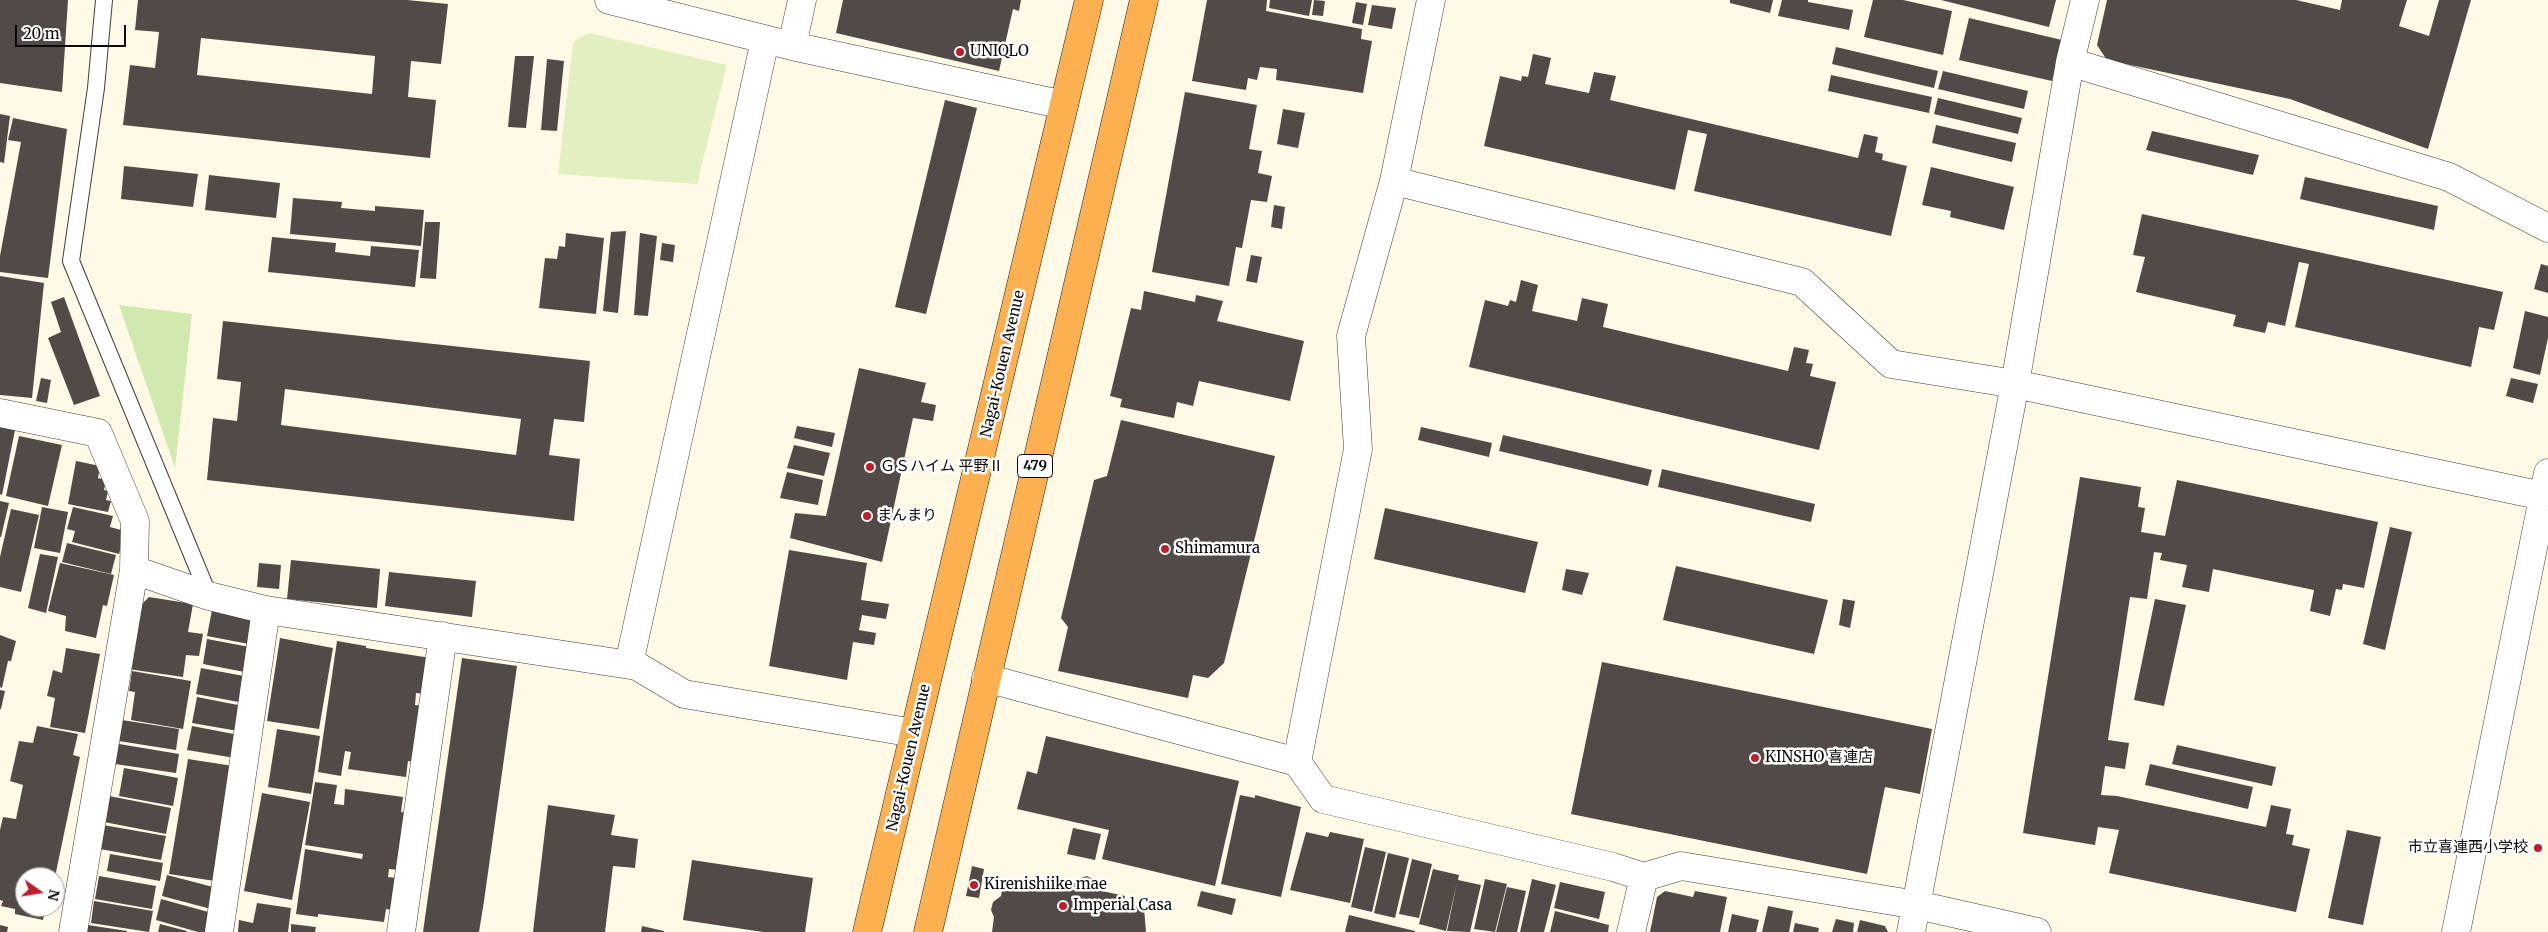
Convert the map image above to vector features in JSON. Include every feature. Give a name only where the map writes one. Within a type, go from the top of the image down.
[{"type":"highway","name":"Nagai-Kouen Avenue","points":[[867,932],[1089,0]]},
{"type":"highway","name":"479","points":[[928,932],[1144,0]]},
{"type":"street","points":[[609,0],[765,40],[1064,106]]},
{"type":"street","points":[[792,46],[802,0]]},
{"type":"street","points":[[1297,762],[1358,449],[1351,336],[1394,181],[1431,0]]},
{"type":"street","points":[[1911,932],[2015,384],[2070,62],[2085,0]]},
{"type":"street","points":[[630,664],[765,40]]},
{"type":"street","points":[[2070,62],[2449,177],[2548,228]]},
{"type":"street","points":[[1394,181],[1802,282],[1892,364],[2015,384],[2545,484],[2456,932]]},
{"type":"street","points":[[0,413],[98,433],[135,521],[134,570],[72,932]]},
{"type":"street","points":[[134,570],[209,596],[266,610],[630,664],[637,666],[684,694],[914,733]]},
{"type":"street","points":[[219,932],[266,610]]},
{"type":"street","points":[[401,932],[443,636]]},
{"type":"street","points":[[986,678],[1297,762],[1323,799],[1613,867],[1644,877],[1681,866],[1917,905],[2036,932]]},
{"type":"street","points":[[1631,932],[1644,877]]},
{"type":"lane","points":[[104,0],[96,88],[71,261],[209,596]]},
{"type":"green space","points":[[589,33],[727,65],[697,184],[558,174],[573,42]]},
{"type":"green space","points":[[119,305],[192,314],[175,468]]},
{"type":"building","points":[[0,0],[68,0],[62,92],[0,83]]},
{"type":"building","points":[[138,0],[407,0],[448,4],[441,64],[411,61],[408,97],[436,100],[430,158],[123,125],[130,65],[155,68],[159,32],[135,30]],"holes":[[[201,38],[375,56],[372,94],[197,75]]]},
{"type":"building","name":"UNIQLO","points":[[843,0],[1021,0],[1019,11],[1013,9],[999,71],[836,33]]},
{"type":"building","points":[[1207,0],[1267,0],[1266,11],[1362,29],[1361,39],[1372,41],[1363,93],[1276,80],[1277,69],[1260,67],[1257,80],[1248,78],[1246,90],[1192,81]]},
{"type":"building","points":[[1270,0],[1312,0],[1309,16],[1269,8]]},
{"type":"building","points":[[1314,0],[1325,1],[1323,16],[1312,15]]},
{"type":"building","points":[[1730,0],[1773,0],[1770,13],[1730,3]]},
{"type":"building","points":[[1782,0],[1808,0],[1808,2],[1853,10],[1849,30],[1778,16]]},
{"type":"building","points":[[1873,0],[1903,0],[1952,11],[1943,55],[1864,37]]},
{"type":"building","points":[[1941,0],[2056,0],[2049,27]]},
{"type":"building","points":[[2107,0],[2296,0],[2340,10],[2342,0],[2407,0],[2399,26],[2429,36],[2439,0],[2471,0],[2428,149],[2290,99],[2107,60],[2097,45]]},
{"type":"building","points":[[1356,2],[1367,4],[1363,25],[1352,23]]},
{"type":"building","points":[[1372,5],[1396,8],[1392,29],[1368,25]]},
{"type":"building","points":[[1969,18],[2062,40],[2052,81],[1959,60]]},
{"type":"building","points":[[1836,47],[1938,71],[1934,88],[1832,64]]},
{"type":"building","points":[[1533,54],[1551,58],[1545,84],[1589,93],[1594,72],[1616,76],[1610,100],[1858,158],[1864,134],[1878,137],[1875,152],[1883,154],[1882,160],[1907,166],[1891,236],[1694,191],[1707,134],[1688,130],[1675,190],[1484,146],[1500,76],[1521,81],[1522,76],[1528,77]]},
{"type":"building","points":[[515,56],[534,56],[526,128],[508,127]]},
{"type":"building","points":[[547,59],[564,61],[557,131],[541,130]]},
{"type":"building","points":[[1943,71],[2028,91],[2024,109],[1938,89]]},
{"type":"building","points":[[1831,75],[1932,97],[1929,113],[1828,91]]},
{"type":"building","points":[[1185,92],[1257,105],[1249,149],[1262,151],[1258,173],[1272,176],[1267,202],[1251,200],[1242,248],[1236,247],[1229,286],[1152,272]]},
{"type":"building","points":[[1938,98],[2022,118],[2018,134],[1934,114]]},
{"type":"building","points":[[945,100],[977,108],[926,314],[895,307]]},
{"type":"building","points":[[1283,109],[1305,113],[1298,148],[1277,144]]},
{"type":"building","points":[[0,114],[10,116],[4,163],[0,162]]},
{"type":"building","points":[[13,118],[67,129],[48,278],[0,272],[0,256],[21,142],[8,140]]},
{"type":"building","points":[[1936,125],[2016,143],[2012,162],[1932,143]]},
{"type":"building","points":[[2152,131],[2259,155],[2253,175],[2146,150]]},
{"type":"building","points":[[124,166],[198,174],[193,207],[121,199]]},
{"type":"building","points":[[1931,167],[2014,187],[2004,230],[1950,217],[1951,211],[1922,205]]},
{"type":"building","points":[[209,175],[280,183],[276,218],[205,210]]},
{"type":"building","points":[[2305,177],[2438,206],[2434,230],[2300,199]]},
{"type":"building","points":[[293,198],[342,202],[341,208],[375,211],[375,206],[424,210],[421,246],[290,234]]},
{"type":"building","points":[[1274,205],[1285,207],[1282,229],[1271,227]]},
{"type":"building","points":[[2142,214],[2503,292],[2494,330],[2479,327],[2471,367],[2295,327],[2309,264],[2299,262],[2285,326],[2268,322],[2265,333],[2233,326],[2236,315],[2136,292],[2145,257],[2133,255]]},
{"type":"building","points":[[425,222],[440,222],[436,279],[420,278]]},
{"type":"building","points":[[626,231],[618,313],[603,311],[611,232]]},
{"type":"building","points":[[566,233],[604,238],[596,314],[539,308],[545,258],[557,259],[559,246],[565,247]]},
{"type":"building","points":[[640,233],[657,236],[648,316],[634,315]]},
{"type":"building","points":[[272,237],[336,243],[335,252],[370,256],[371,246],[419,250],[415,287],[268,272]]},
{"type":"building","points":[[662,243],[675,245],[673,262],[660,260]]},
{"type":"building","points":[[1251,255],[1262,257],[1257,283],[1246,281]]},
{"type":"building","points":[[2541,264],[2548,266],[2548,293],[2534,289]]},
{"type":"building","points":[[0,276],[44,283],[32,398],[0,395]]},
{"type":"building","points":[[1521,280],[1538,285],[1532,311],[1577,321],[1582,298],[1608,304],[1603,327],[1788,371],[1794,347],[1809,350],[1806,363],[1813,364],[1810,376],[1836,382],[1819,450],[1469,367],[1485,300],[1508,306],[1510,300],[1516,302]]},
{"type":"building","points":[[1144,291],[1195,302],[1196,295],[1223,301],[1217,321],[1304,341],[1290,401],[1199,381],[1193,406],[1177,402],[1174,418],[1120,407],[1122,399],[1110,396],[1131,308],[1141,310]]},
{"type":"building","points":[[64,297],[100,396],[74,405],[48,338],[61,332],[51,302]]},
{"type":"building","points":[[2525,311],[2548,317],[2548,338],[2540,375],[2513,368]]},
{"type":"building","points":[[223,321],[590,361],[584,422],[554,419],[549,455],[580,459],[574,521],[207,480],[213,418],[237,421],[241,382],[217,379]],"holes":[[[285,389],[521,419],[516,455],[281,425]]]},
{"type":"building","name":"ＧＳハイム 平野Ⅱ","points":[[859,368],[926,383],[921,402],[936,405],[933,421],[913,418],[882,562],[790,538],[795,513],[826,516]]},
{"type":"building","points":[[41,378],[51,380],[47,403],[36,401]]},
{"type":"building","points":[[2511,378],[2538,384],[2533,403],[2506,396]]},
{"type":"building","name":"Shimamura","points":[[1121,420],[1275,456],[1224,663],[1208,678],[1193,675],[1188,698],[1058,671],[1068,627],[1061,618],[1094,480],[1107,476]]},
{"type":"building","points":[[0,422],[16,425],[2,495],[0,494]]},
{"type":"building","points":[[797,426],[835,433],[832,447],[794,438]]},
{"type":"building","points":[[1421,427],[1492,443],[1489,457],[1418,440]]},
{"type":"building","points":[[1503,435],[1652,470],[1648,486],[1499,451]]},
{"type":"building","points":[[19,436],[62,445],[48,506],[6,496]]},
{"type":"building","points":[[794,445],[830,453],[824,476],[787,468]]},
{"type":"building","points":[[76,461],[100,466],[98,478],[106,480],[104,490],[108,491],[106,500],[111,501],[108,512],[68,504]]},
{"type":"building","points":[[1662,469],[1815,504],[1811,522],[1658,487]]},
{"type":"building","points":[[787,472],[823,480],[818,505],[780,498]]},
{"type":"building","points":[[2080,477],[2141,487],[2138,507],[2145,508],[2141,532],[2165,536],[2177,480],[2378,522],[2364,588],[2343,584],[2342,590],[2336,589],[2330,616],[2310,611],[2314,590],[2213,569],[2209,592],[2182,587],[2187,565],[2160,560],[2162,553],[2154,552],[2147,599],[2130,597],[2108,740],[2129,743],[2125,769],[2105,766],[2101,795],[2117,796],[2266,827],[2271,805],[2291,809],[2286,834],[2294,835],[2292,845],[2310,849],[2296,912],[2109,873],[2119,830],[2098,827],[2095,845],[2023,833]]},
{"type":"building","points":[[0,501],[9,503],[1,537],[0,537]]},
{"type":"building","points":[[42,507],[68,512],[60,553],[34,548]]},
{"type":"building","points":[[73,507],[113,516],[110,527],[125,531],[119,554],[72,542],[75,531],[67,529]]},
{"type":"building","points":[[1385,508],[1538,542],[1525,593],[1374,559]]},
{"type":"building","points":[[11,509],[39,515],[21,592],[0,587],[0,557]]},
{"type":"building","points":[[2390,527],[2412,532],[2385,650],[2363,644]]},
{"type":"building","points":[[67,543],[116,555],[111,574],[62,562]]},
{"type":"building","points":[[789,550],[867,563],[861,600],[889,604],[886,619],[862,615],[859,630],[876,633],[874,645],[853,642],[847,680],[769,666]]},
{"type":"building","points":[[40,554],[58,557],[46,613],[28,608]]},
{"type":"building","points":[[291,560],[380,569],[377,608],[287,599]]},
{"type":"building","points":[[60,563],[114,575],[107,606],[103,605],[96,638],[65,631],[66,616],[48,611]]},
{"type":"building","points":[[259,563],[281,565],[279,589],[257,587]]},
{"type":"building","points":[[1676,566],[1828,600],[1814,654],[1663,620]]},
{"type":"building","points":[[1566,569],[1589,573],[1582,595],[1562,590]]},
{"type":"building","points":[[389,572],[476,581],[472,617],[385,606]]},
{"type":"building","points":[[149,597],[193,604],[188,632],[203,634],[199,656],[186,655],[183,677],[128,669],[138,608]]},
{"type":"building","points":[[1843,599],[1855,601],[1850,628],[1839,625]]},
{"type":"building","points":[[2155,599],[2186,605],[2164,706],[2134,700]]},
{"type":"building","points":[[212,610],[254,618],[254,645],[207,636]]},
{"type":"building","points":[[0,635],[16,641],[11,661],[8,661],[2,688],[0,687]]},
{"type":"building","points":[[280,638],[333,648],[319,729],[267,721]]},
{"type":"building","points":[[207,639],[255,648],[250,673],[203,664]]},
{"type":"building","points":[[337,641],[366,646],[366,648],[431,658],[425,694],[416,693],[415,705],[423,706],[415,762],[408,761],[406,777],[348,769],[351,752],[345,751],[341,776],[318,772]]},
{"type":"building","points":[[66,648],[100,654],[85,733],[50,727],[55,698],[47,696],[53,670],[62,673]]},
{"type":"building","points":[[462,658],[517,666],[484,901],[479,932],[423,932]]},
{"type":"building","name":"KINSHO 喜連店","points":[[1602,662],[1932,729],[1920,794],[1885,787],[1867,874],[1571,814]]},
{"type":"building","points":[[201,668],[249,677],[244,703],[196,694]]},
{"type":"building","points":[[132,671],[191,681],[183,729],[131,720],[135,692],[129,691]]},
{"type":"building","points":[[0,690],[5,691],[1,709],[0,709]]},
{"type":"building","points":[[197,697],[243,706],[238,731],[192,723]]},
{"type":"building","points":[[122,720],[179,729],[176,750],[119,741]]},
{"type":"building","points":[[37,726],[78,734],[73,755],[80,757],[57,867],[15,867],[15,909],[1,906],[3,901],[0,900],[0,830],[3,817],[16,819],[23,785],[10,781],[19,741],[33,743]]},
{"type":"building","points":[[192,726],[239,735],[235,758],[187,750]]},
{"type":"building","points":[[277,729],[320,736],[311,794],[268,787]]},
{"type":"building","points":[[1046,736],[1239,781],[1215,886],[1102,859],[1109,830],[1017,809],[1027,771],[1037,774]]},
{"type":"building","points":[[119,744],[179,754],[176,773],[115,764]]},
{"type":"building","points":[[2177,745],[2276,767],[2272,786],[2172,764]]},
{"type":"building","points":[[188,759],[233,766],[215,881],[169,874]]},
{"type":"building","points":[[2150,764],[2253,787],[2248,809],[2145,785]]},
{"type":"building","points":[[124,768],[178,778],[173,806],[119,796]]},
{"type":"building","points":[[315,782],[337,785],[334,804],[344,805],[345,789],[403,797],[401,812],[407,813],[400,870],[389,869],[388,877],[397,878],[393,910],[386,909],[384,922],[318,914],[318,917],[296,914],[305,849],[362,859],[363,854],[305,845]]},
{"type":"building","points":[[262,793],[310,802],[292,900],[244,891]]},
{"type":"building","points":[[1240,795],[1255,798],[1255,795],[1301,807],[1281,897],[1221,884]]},
{"type":"building","points":[[109,796],[171,808],[166,834],[104,822]]},
{"type":"building","points":[[548,805],[615,815],[611,835],[638,839],[635,868],[613,866],[605,932],[533,932]]},
{"type":"building","points":[[103,825],[166,836],[161,860],[100,849]]},
{"type":"building","points":[[1073,828],[1101,834],[1095,860],[1067,854]]},
{"type":"building","points":[[2347,830],[2381,837],[2363,925],[2328,918]]},
{"type":"building","points":[[1306,832],[1328,837],[1330,832],[1364,839],[1350,903],[1290,890]]},
{"type":"building","points":[[1365,847],[1386,852],[1372,912],[1351,907]]},
{"type":"building","points":[[1388,853],[1409,858],[1395,918],[1374,913]]},
{"type":"building","points":[[110,854],[163,863],[160,881],[107,871]]},
{"type":"building","points":[[1412,859],[1432,864],[1419,918],[1399,914]]},
{"type":"building","points":[[692,860],[813,878],[805,932],[763,932],[683,920]]},
{"type":"building","points":[[972,866],[984,869],[979,898],[966,896]]},
{"type":"building","points":[[1433,869],[1459,875],[1458,880],[1481,885],[1470,932],[1447,931],[1457,882],[1446,931],[1419,924]]},
{"type":"building","points":[[167,875],[217,888],[211,909],[162,896]]},
{"type":"building","points":[[99,876],[156,886],[152,909],[95,899]]},
{"type":"building","name":"Imperial Casa","points":[[1087,876],[1094,880],[1102,891],[1125,896],[1123,904],[1144,908],[1146,932],[992,932],[994,917],[991,910],[993,902],[1001,896],[1003,883],[1030,888],[1032,883],[1056,888],[1060,880],[1074,882]]},
{"type":"building","points":[[1485,879],[1507,884],[1495,932],[1474,929]]},
{"type":"building","points":[[1532,879],[1556,885],[1544,932],[1520,932]]},
{"type":"building","points":[[1560,882],[1605,892],[1599,919],[1554,908]]},
{"type":"building","points":[[1507,887],[1526,891],[1517,932],[1496,932]]},
{"type":"building","points":[[1201,891],[1236,899],[1232,915],[1197,906]]},
{"type":"building","points":[[1665,891],[1693,897],[1695,891],[1727,897],[1720,932],[1650,932],[1657,897]]},
{"type":"building","points":[[161,899],[212,913],[207,932],[198,932],[156,920]]},
{"type":"building","points":[[94,901],[153,911],[149,932],[91,923]]},
{"type":"building","points":[[257,903],[291,908],[288,932],[238,932],[239,920],[253,923]]},
{"type":"building","points":[[1768,906],[1793,911],[1789,932],[1762,932]]},
{"type":"building","points":[[1555,911],[1609,925],[1608,932],[1550,932]]},
{"type":"building","points":[[1732,914],[1759,920],[1756,932],[1728,932]]},
{"type":"building","points":[[1349,915],[1415,931],[1415,932],[1345,932]]},
{"type":"building","points":[[29,917],[44,917],[43,920]]},
{"type":"building","points":[[1836,919],[1854,923],[1853,932],[1832,932]]},
{"type":"building","points":[[1860,920],[1885,926],[1888,932],[1857,932]]},
{"type":"building","points":[[1795,923],[1819,928],[1818,932],[1793,932]]},
{"type":"building","points":[[160,924],[187,931],[187,932],[158,932]]},
{"type":"building","points":[[291,924],[316,927],[315,932],[291,932]]},
{"type":"building","points":[[0,925],[8,927],[7,932],[0,932]]},
{"type":"building","points":[[88,925],[127,931],[127,932],[87,932]]},
{"type":"building","points":[[642,926],[664,931],[664,932],[641,932]]},
{"type":"place","name":"UNIQLO","points":[[960,52]]},
{"type":"place","name":"ＧＳハイム 平野Ⅱ","points":[[870,467]]},
{"type":"place","name":"まんまり","points":[[867,516]]},
{"type":"place","name":"Shimamura","points":[[1165,549]]},
{"type":"place","name":"KINSHO 喜連店","points":[[1755,758]]},
{"type":"place","name":"市立喜連西小学校","points":[[2538,848]]},
{"type":"place","name":"Kirenishiike mae","points":[[974,885]]},
{"type":"place","name":"Imperial Casa","points":[[1063,906]]}]
